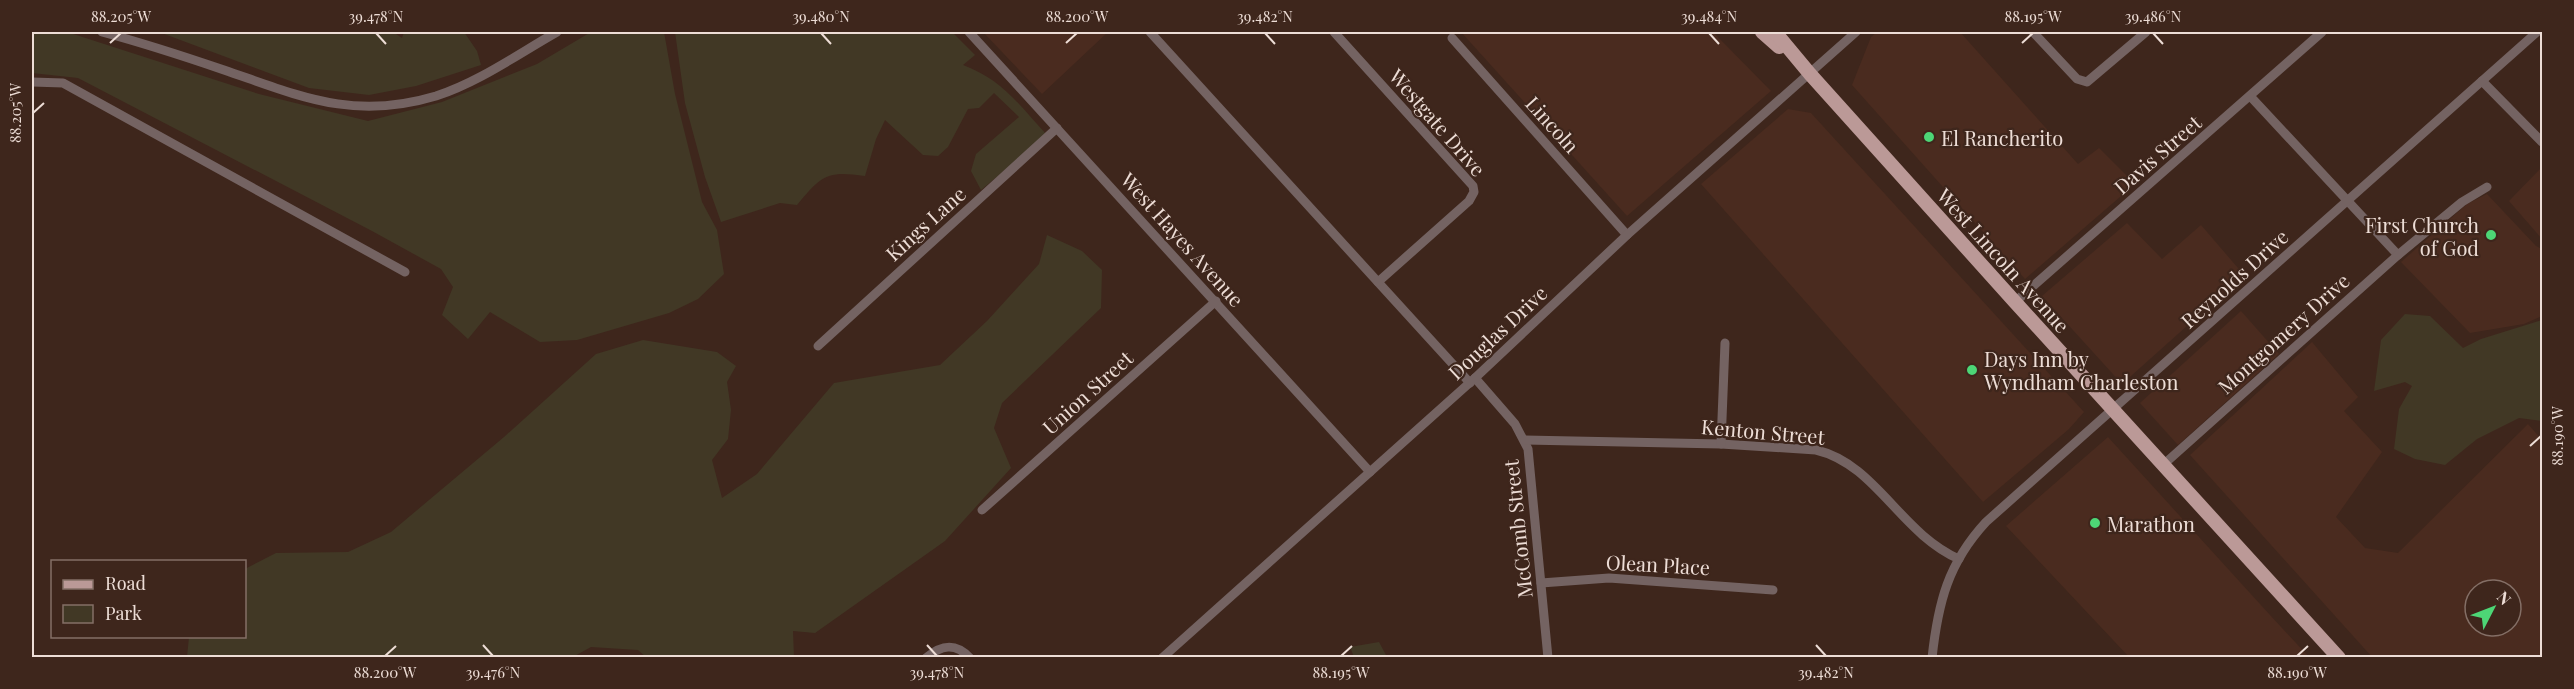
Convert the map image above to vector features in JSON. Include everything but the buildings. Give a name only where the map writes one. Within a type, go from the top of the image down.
[{"type":"main road","points":[[1762,32],[1810,74]]},
{"type":"main road","points":[[1774,32],[1810,74]]},
{"type":"main road","name":"West Lincoln Avenue","points":[[1810,74],[2339,657]]},
{"type":"street","points":[[102,32],[187,57],[304,99],[373,107],[418,101],[462,86],[557,32]]},
{"type":"street","name":"West Hayes Avenue","points":[[969,32],[1370,472]]},
{"type":"street","points":[[1150,32],[1378,282],[1472,380]]},
{"type":"street","name":"Westgate Drive","points":[[1334,32],[1473,186],[1474,192],[1469,201],[1378,282]]},
{"type":"street","name":"Douglas Drive","points":[[1162,657],[1472,380],[1627,235],[1856,32]]},
{"type":"street","points":[[2034,32],[2077,79],[2087,82],[2146,32]]},
{"type":"street","name":"Davis Street","points":[[2015,302],[2322,32]]},
{"type":"street","name":"Reynolds Drive","points":[[1932,657],[1936,617],[1949,576],[1973,536],[1986,522],[2114,411],[2537,32]]},
{"type":"street","name":"Lincoln","points":[[1452,38],[1627,235]]},
{"type":"street","points":[[2482,81],[2542,142]]},
{"type":"street","points":[[32,82],[63,83],[405,272]]},
{"type":"street","points":[[2250,96],[2398,255]]},
{"type":"street","name":"Kings Lane","points":[[818,346],[1057,128]]},
{"type":"street","name":"Montgomery Drive","points":[[2163,465],[2398,255],[2462,202],[2487,187]]},
{"type":"street","name":"Union Street","points":[[982,510],[1216,302]]},
{"type":"street","points":[[1721,444],[1725,343]]},
{"type":"street","name":"McComb Street","points":[[1472,380],[1515,424],[1525,440],[1530,462],[1548,657]]},
{"type":"street","name":"Kenton Street","points":[[1525,440],[1721,444],[1816,450],[1842,459],[1863,475],[1915,530],[1946,553],[1959,559]]},
{"type":"street","name":"Olean Place","points":[[1541,583],[1632,578],[1773,590]]},
{"type":"street","points":[[926,657],[939,648],[947,646],[962,650],[970,657]]},
{"type":"shaded area","points":[[983,32],[1108,32],[1042,94]]},
{"type":"shaded area","points":[[1461,32],[1713,32],[1771,91],[1627,216]]},
{"type":"shaded area","points":[[1877,32],[1960,32],[2078,164],[2099,148],[2135,184],[2025,279],[1852,85],[1871,37]]},
{"type":"shaded area","points":[[1788,109],[1811,113],[2084,412],[2069,429],[1983,502],[1701,184]]},
{"type":"shaded area","points":[[2542,167],[2542,239],[2509,201]]},
{"type":"shaded area","points":[[2487,194],[2536,246],[2542,249],[2542,316],[2524,324],[2470,333],[2401,262],[2467,204]]},
{"type":"shaded area","points":[[2127,223],[2162,259],[2201,225],[2244,275],[2122,384],[2042,296]]},
{"type":"shaded area","points":[[2241,311],[2279,354],[2178,445],[2140,403]]},
{"type":"shaded area","points":[[2312,342],[2358,397],[2344,411],[2382,452],[2336,517],[2365,548],[2398,553],[2528,424],[2542,440],[2542,657],[2372,657],[2190,455]]},
{"type":"shaded area","points":[[2108,437],[2309,657],[2129,657],[2006,526]]},
{"type":"green space","points":[[32,32],[67,32],[259,94],[368,121],[442,102],[537,64],[591,32],[664,32],[675,94],[702,202],[717,230],[724,274],[698,299],[669,313],[577,340],[540,342],[490,312],[468,339],[442,315],[453,287],[441,269],[78,78],[32,73]]},
{"type":"green space","points":[[159,32],[393,32],[402,38],[404,32],[464,32],[477,51],[481,65],[416,86],[369,95],[309,88]]},
{"type":"green space","points":[[675,32],[952,32],[975,55],[963,65],[1000,86],[1047,135],[981,190],[971,171],[976,154],[1019,117],[994,93],[979,108],[968,109],[948,147],[938,156],[923,155],[885,120],[876,139],[865,176],[841,174],[825,177],[812,187],[797,205],[780,203],[721,222],[705,177],[685,103]]},
{"type":"green space","points":[[1047,235],[1082,251],[1102,270],[1101,308],[1002,403],[994,428],[1011,468],[945,541],[815,633],[793,631],[794,657],[647,658],[638,650],[591,647],[571,658],[187,657],[189,638],[246,638],[246,568],[276,553],[348,552],[391,532],[504,437],[596,354],[643,340],[717,352],[736,366],[727,382],[731,410],[728,439],[712,460],[722,498],[757,474],[834,383],[940,365],[987,321],[1039,264]]},
{"type":"green space","points":[[2405,314],[2430,316],[2463,348],[2481,339],[2542,320],[2542,421],[2519,418],[2477,439],[2445,465],[2415,459],[2394,449],[2399,409],[2412,386],[2405,382],[2374,391],[2381,340]]},
{"type":"green space","points":[[1379,642],[1387,657],[1354,657],[1350,647]]},
{"type":"place","name":"El Rancherito","points":[[1929,137]]},
{"type":"place","name":"First Church of God","points":[[2491,235]]},
{"type":"place","name":"Days Inn by Wyndham Charleston","points":[[1972,370]]},
{"type":"place","name":"Marathon","points":[[2095,523]]}]
